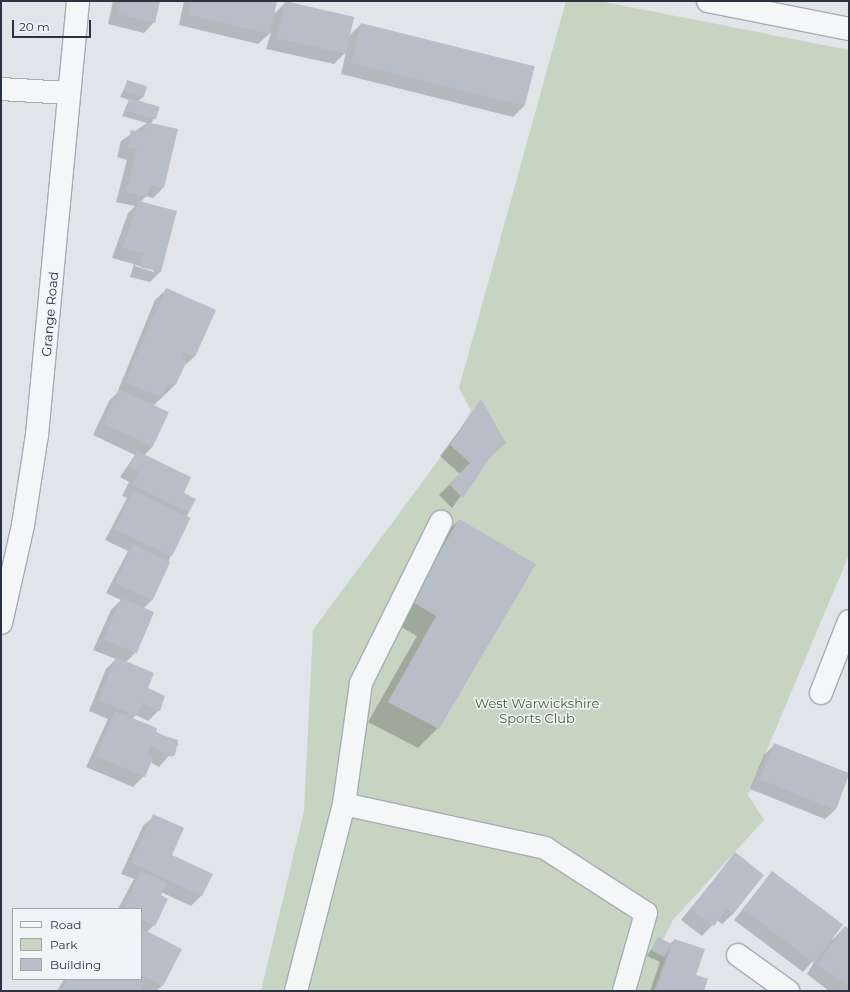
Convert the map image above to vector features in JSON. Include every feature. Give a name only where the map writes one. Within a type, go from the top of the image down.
[{"type":"street","name":"Grange Road","points":[[1,623],[23,525],[37,435],[78,1]]},
{"type":"street","points":[[708,1],[849,29]]},
{"type":"street","points":[[1,89],[69,93]]},
{"type":"street","points":[[296,991],[344,804],[361,684],[441,522]]},
{"type":"street","points":[[821,693],[849,621]]},
{"type":"street","points":[[344,804],[545,848],[646,913],[624,991]]},
{"type":"street","points":[[738,955],[788,991]]},
{"type":"green space","name":"West Warwickshire Sports Club","points":[[566,1],[599,1],[849,50],[849,555],[748,795],[764,820],[673,920],[663,940],[671,944],[654,991],[261,991],[304,811],[313,630],[454,439],[471,411],[459,388]]},
{"type":"building","points":[[121,1],[160,1],[155,23],[118,14]]},
{"type":"building","points":[[192,1],[277,1],[270,34],[189,15]]},
{"type":"building","points":[[285,1],[354,17],[346,54],[276,38]]},
{"type":"building","points":[[361,23],[535,66],[525,106],[351,63]]},
{"type":"building","points":[[127,80],[147,86],[144,98],[123,91]]},
{"type":"building","points":[[130,98],[160,107],[156,119],[126,110]]},
{"type":"building","points":[[146,122],[178,129],[164,188],[150,185],[147,197],[126,192],[137,149],[127,147],[131,130],[144,133]]},
{"type":"building","points":[[139,201],[177,211],[161,272],[140,267],[144,253],[122,248]]},
{"type":"building","points":[[166,288],[216,310],[195,357],[182,352],[186,363],[176,384],[167,385],[162,398],[125,382]]},
{"type":"building","points":[[119,389],[169,412],[153,447],[103,423]]},
{"type":"building","points":[[481,399],[506,443],[490,458],[463,498],[449,484],[470,463],[450,445]]},
{"type":"building","points":[[137,451],[191,477],[184,493],[196,499],[189,512],[132,485],[139,471],[129,467]]},
{"type":"building","points":[[133,490],[191,518],[172,557],[114,529]]},
{"type":"building","points":[[459,519],[536,564],[439,729],[388,702],[436,616],[411,601]]},
{"type":"building","points":[[133,545],[170,562],[152,600],[115,583]]},
{"type":"building","points":[[121,598],[154,612],[137,653],[103,639]]},
{"type":"building","points":[[116,657],[154,673],[148,688],[165,696],[160,711],[142,703],[137,716],[98,700]]},
{"type":"building","points":[[115,711],[157,728],[156,733],[178,740],[175,755],[171,757],[150,746],[147,755],[153,758],[145,777],[96,756]]},
{"type":"building","points":[[774,743],[849,773],[834,810],[759,779]]},
{"type":"building","points":[[153,814],[184,828],[172,855],[213,874],[202,896],[131,863]]},
{"type":"building","points":[[735,852],[764,875],[733,914],[727,909],[714,926],[691,909]]},
{"type":"building","points":[[141,871],[167,883],[161,895],[168,899],[155,926],[142,920],[142,908],[123,908]]},
{"type":"building","points":[[772,871],[843,925],[814,963],[743,909]]},
{"type":"building","points":[[845,926],[849,929],[849,987],[817,964]]},
{"type":"building","points":[[142,929],[182,949],[163,986],[142,976]]},
{"type":"building","points":[[658,937],[671,944],[664,957],[651,950]]},
{"type":"building","points":[[674,939],[705,949],[696,975],[708,979],[704,991],[656,991]]},
{"type":"building","points":[[67,980],[136,980],[143,984],[140,991],[65,991],[62,989]]}]
